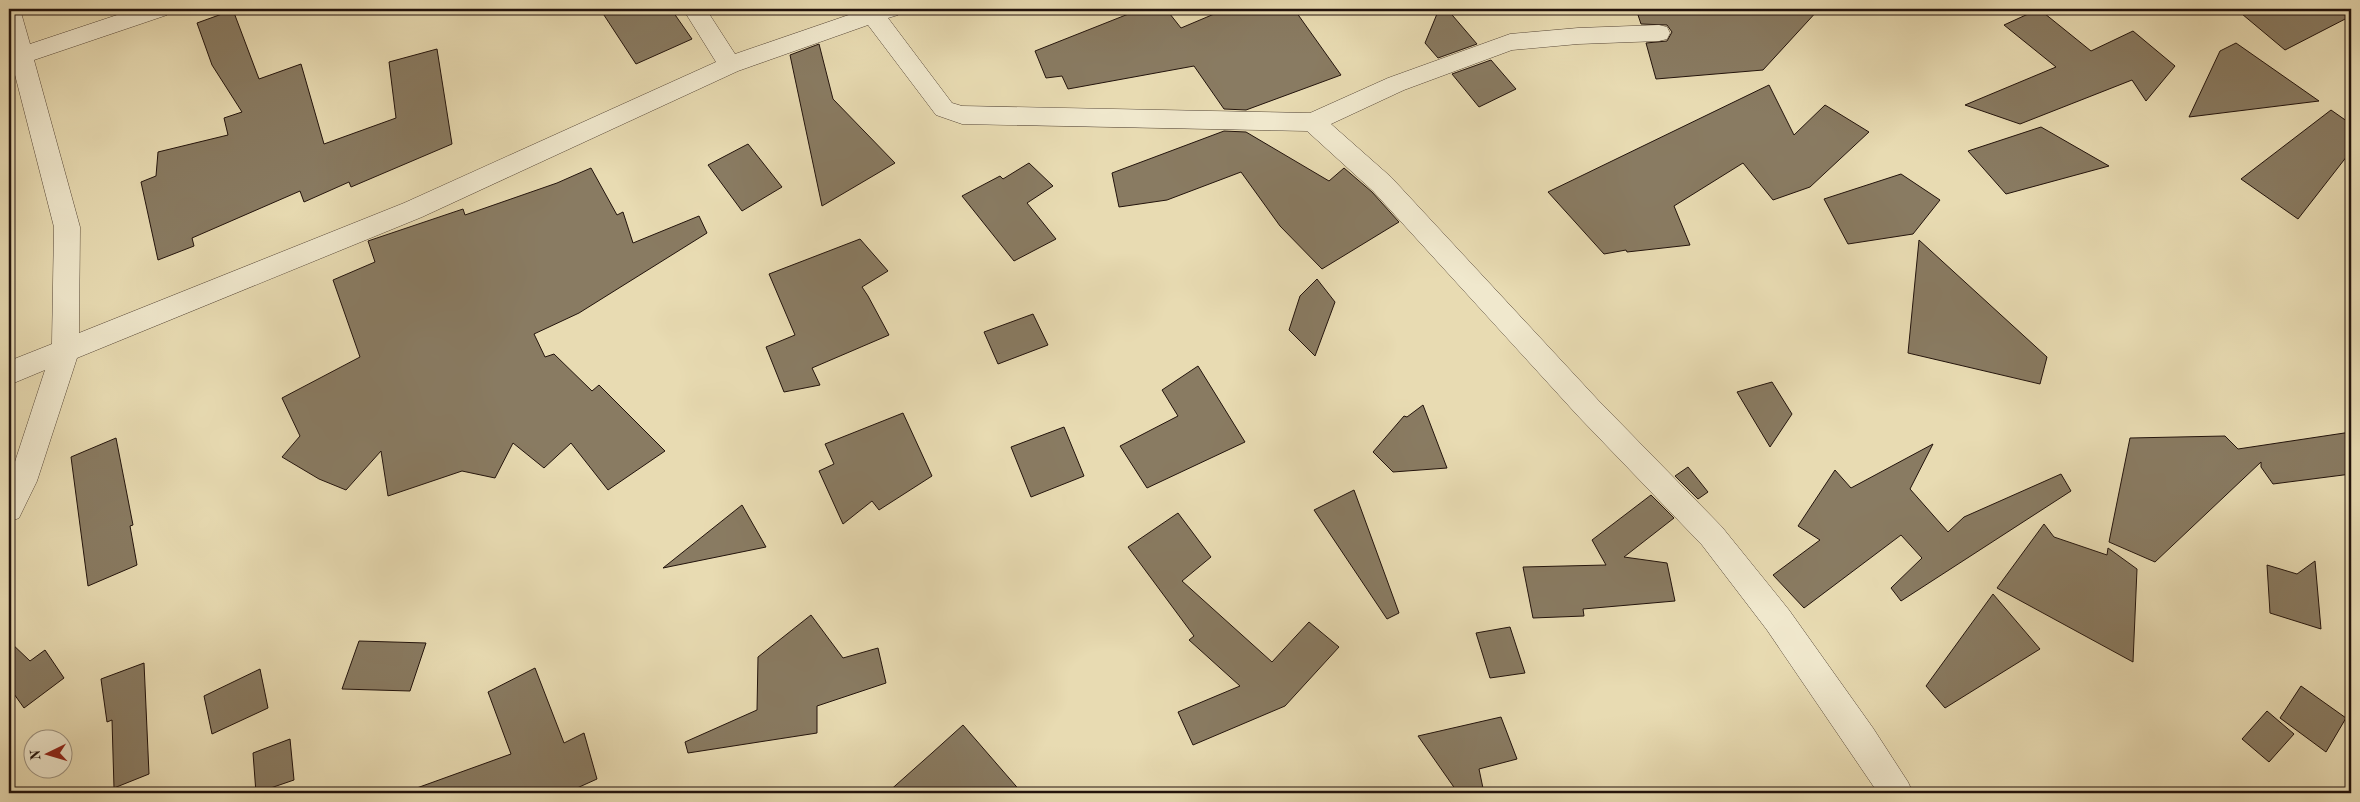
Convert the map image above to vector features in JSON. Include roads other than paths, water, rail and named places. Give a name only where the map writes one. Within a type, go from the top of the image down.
[{"type":"street","points":[[9,9],[15,58],[67,227],[66,352],[23,481],[9,509]]},
{"type":"street","points":[[15,58],[159,9]]},
{"type":"street","points":[[694,9],[730,65]]},
{"type":"street","points":[[9,373],[66,352],[413,210],[730,65],[882,12],[944,109],[962,115],[1313,122],[1396,84],[1510,42],[1578,36],[1659,34]]},
{"type":"street","points":[[1313,122],[1382,184],[1588,408],[1712,536],[1778,620],[1862,739],[1897,793]]}]
